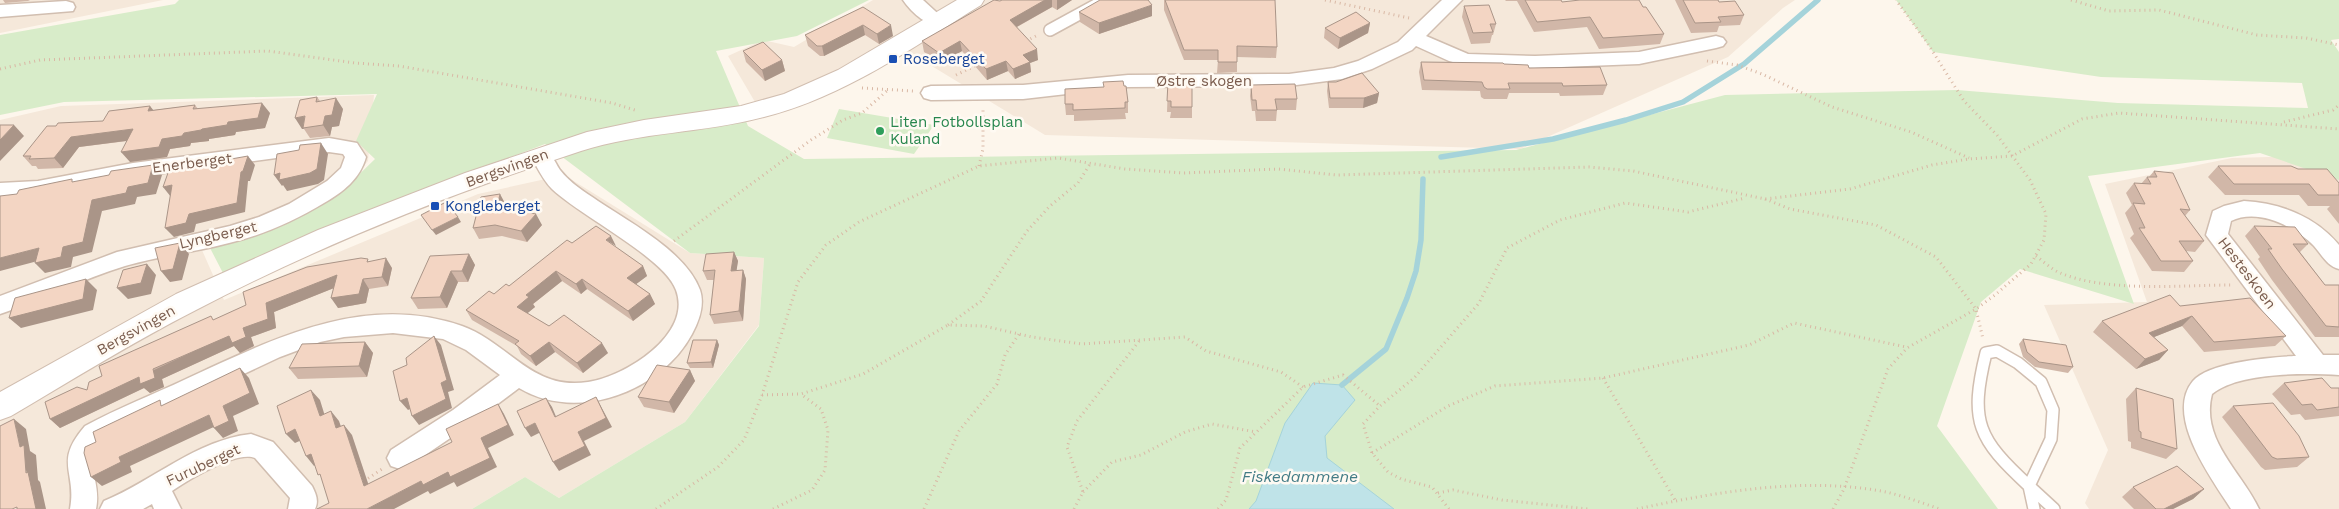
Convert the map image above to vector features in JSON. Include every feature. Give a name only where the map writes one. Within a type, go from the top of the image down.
[{"type":"street","points":[[912,0],[937,21]]},
{"type":"street","name":"Bergsvingen","points":[[0,406],[159,317],[261,266],[405,207],[574,144],[623,132],[715,120],[784,103],[832,84],[973,0]]},
{"type":"street","name":"Østre skogen","points":[[931,92],[1022,92],[1128,81],[1289,80],[1335,74],[1365,66],[1392,53],[1414,38],[1429,21],[1453,0]]},
{"type":"street","points":[[0,11],[66,7]]},
{"type":"street","points":[[1414,38],[1456,57],[1468,60],[1535,62],[1639,58],[1716,42]]},
{"type":"street","name":"Enerberget","points":[[0,191],[38,190],[133,170],[318,146],[342,146],[354,152]]},
{"type":"street","name":"Lyngberget","points":[[0,306],[115,260],[175,244],[240,232],[267,223],[319,196],[341,180],[354,166],[354,152]]},
{"type":"street","points":[[83,509],[86,500],[78,461],[83,446],[94,433],[306,337],[352,326],[414,324],[466,338],[518,375],[547,390],[566,393],[590,392],[632,378],[663,356],[680,335],[689,313],[688,290],[682,279],[673,268],[656,254],[559,184],[541,156]]},
{"type":"street","name":"Hesteskoen","points":[[2328,364],[2255,285],[2217,235],[2221,217],[2234,210],[2263,211],[2294,222],[2319,237],[2339,261]]},
{"type":"street","name":"Hesteskoen","points":[[2246,509],[2209,450],[2198,423],[2198,399],[2202,388],[2212,380],[2252,369],[2328,364]]},
{"type":"street","points":[[400,458],[462,417],[518,375]]},
{"type":"street","name":"Furuberget","points":[[113,509],[138,499],[162,498],[175,475],[233,447],[251,445],[264,450],[303,494],[304,504],[301,509]]},
{"type":"lane","points":[[1050,30],[1105,0]]},
{"type":"lane","points":[[2034,509],[2029,484],[2051,439],[2053,410],[2041,382],[2018,363],[1997,351],[1986,353],[1978,384],[1980,427],[1997,455],[2029,484],[2054,509]]},
{"type":"path","points":[[1325,0],[1396,16],[1429,21]]},
{"type":"path","points":[[1834,509],[1844,489],[1888,369],[1907,348],[1976,309],[1995,295],[2031,264],[2044,240],[2046,214],[2030,180],[1998,135],[1964,101],[1926,40],[1896,0]]},
{"type":"path","points":[[2071,0],[2109,11],[2159,10],[2257,35],[2306,38],[2339,45]]},
{"type":"path","points":[[1023,43],[1050,30]]},
{"type":"path","points":[[0,68],[40,60],[268,51],[356,63],[399,66],[612,103],[639,111]]},
{"type":"path","points":[[855,88],[931,92],[949,79],[980,64]]},
{"type":"path","points":[[1737,64],[1832,107],[1911,132],[1970,159]]},
{"type":"path","points":[[656,254],[811,140],[843,120],[862,113],[889,90]]},
{"type":"path","points":[[979,166],[983,149],[982,92]]},
{"type":"path","points":[[2278,123],[2333,110],[2339,105]]},
{"type":"path","points":[[656,509],[718,468],[744,440],[762,395],[798,282],[826,245],[859,222],[979,166],[1009,161],[1058,158],[1125,169],[1184,173],[1278,169],[1337,175],[1589,167],[1633,171],[1748,197],[1765,199],[1850,189],[1932,165],[1970,159],[2012,156],[2082,119],[2119,112],[2339,129]]},
{"type":"path","points":[[762,395],[801,394],[863,374],[948,325],[982,301],[1028,231],[1050,206],[1078,184],[1090,164]]},
{"type":"path","points":[[1449,509],[1432,487],[1401,479],[1388,472],[1372,453],[1363,424],[1380,406],[1414,378],[1479,303],[1507,248],[1560,220],[1625,203],[1688,212],[1748,197]]},
{"type":"path","points":[[1765,199],[1790,209],[1876,225],[1936,257],[1976,309],[1986,353]]},
{"type":"path","points":[[2036,256],[2060,272],[2078,279],[2107,284],[2255,285]]},
{"type":"path","points":[[1372,453],[1448,406],[1495,386],[1603,378],[1749,346],[1794,324],[1907,348]]},
{"type":"path","points":[[948,325],[984,326],[1019,334],[1082,344],[1185,338],[1206,351],[1281,372],[1303,388]]},
{"type":"path","points":[[924,509],[959,431],[997,384],[1005,355],[1019,334]]},
{"type":"path","points":[[1083,492],[1067,447],[1077,421],[1140,340]]},
{"type":"path","points":[[1218,509],[1226,500],[1240,448],[1303,388],[1343,375],[1380,406]]},
{"type":"path","points":[[1603,378],[1676,500]]},
{"type":"path","points":[[773,509],[812,490],[825,470],[828,430],[821,409],[801,394]]},
{"type":"path","points":[[1074,509],[1083,492],[1112,462],[1141,455],[1185,432],[1212,424],[1256,432]]},
{"type":"path","points":[[360,483],[400,458]]},
{"type":"path","points":[[1637,509],[1676,500],[1789,486],[1879,491],[1940,509]]},
{"type":"path","points":[[1438,493],[1453,490],[1502,500],[1588,509]]},
{"type":"shaded area","points":[[0,0],[163,0],[0,33]]},
{"type":"shaded area","points":[[873,0],[1795,0],[1783,8],[1728,57],[1520,149],[1045,135],[889,40],[806,88],[755,102],[728,56],[763,40],[794,47]]},
{"type":"shaded area","points":[[374,95],[368,161],[352,179],[272,219],[198,241],[224,300],[478,194],[564,175],[690,253],[764,258],[759,325],[685,422],[559,498],[525,477],[472,509],[0,509],[0,120],[61,106]]},
{"type":"shaded area","points":[[2339,155],[2339,509],[2089,509],[2085,503],[2108,450],[2044,305],[2147,302],[2105,184],[2232,158]]},
{"type":"green space","points":[[179,0],[869,0],[797,36],[716,51],[748,126],[804,159],[1516,150],[1725,95],[1957,90],[2118,103],[2308,108],[2302,83],[2101,77],[1933,52],[1896,0],[2339,0],[2339,39],[2331,40],[2339,52],[2339,180],[2260,153],[2088,176],[2134,304],[2020,269],[1981,302],[1937,426],[1998,509],[472,509],[525,477],[559,498],[685,422],[759,326],[764,258],[690,253],[545,144],[397,201],[224,275],[210,248],[284,225],[341,192],[375,159],[356,141],[377,94],[64,102],[0,115],[0,35],[175,4]]},
{"type":"green space","name":"Liten Fotbollsplan Kuland","points":[[839,109],[934,125],[914,154],[827,138]]},
{"type":"water","name":"Fiskedammene","points":[[1313,383],[1342,385],[1355,400],[1325,436],[1327,458],[1394,509],[1249,509],[1256,501],[1285,423]]},
{"type":"building","points":[[994,0],[1045,0],[1010,20],[1037,49],[1023,55],[1030,62],[1013,69],[1006,61],[986,69],[960,41],[939,53],[922,41]]},
{"type":"building","points":[[1100,0],[1148,0],[1152,5],[1099,23],[1079,12]]},
{"type":"building","points":[[1165,0],[1275,0],[1277,47],[1237,46],[1237,62],[1218,62],[1218,50],[1184,50]]},
{"type":"building","points":[[1525,0],[1561,0],[1562,2],[1580,0],[1639,0],[1664,34],[1603,38],[1590,17],[1537,22]]},
{"type":"building","points":[[1683,0],[1735,1],[1744,15],[1718,17],[1721,22],[1695,23]]},
{"type":"building","points":[[1489,5],[1496,24],[1490,24],[1493,32],[1473,33],[1464,6]]},
{"type":"building","points":[[863,7],[891,25],[877,34],[863,25],[822,46],[817,46],[805,35]]},
{"type":"building","points":[[1356,12],[1370,23],[1340,38],[1325,28]]},
{"type":"building","points":[[763,42],[782,60],[762,70],[743,51]]},
{"type":"building","points":[[1421,62],[1503,63],[1528,65],[1529,68],[1600,67],[1607,85],[1563,86],[1562,83],[1508,83],[1510,89],[1487,89],[1482,82],[1424,80]]},
{"type":"building","points":[[1362,73],[1379,93],[1364,98],[1330,98],[1328,82],[1336,82]]},
{"type":"building","points":[[1123,81],[1124,86],[1126,86],[1128,102],[1125,102],[1125,108],[1073,110],[1073,104],[1065,104],[1065,89],[1104,87],[1103,82]]},
{"type":"building","points":[[1168,82],[1192,82],[1192,107],[1171,107],[1171,101],[1167,101]]},
{"type":"building","points":[[1295,84],[1297,99],[1275,99],[1277,110],[1257,110],[1256,100],[1252,100],[1251,85]]},
{"type":"building","points":[[317,97],[316,102],[336,98],[332,115],[325,116],[323,125],[303,128],[305,116],[295,118],[300,100]]},
{"type":"building","points":[[262,103],[258,118],[228,122],[227,125],[162,139],[159,147],[121,152],[133,129],[71,137],[54,158],[29,159],[31,156],[23,156],[47,126],[56,126],[58,123],[103,121],[109,111],[150,106],[148,111],[195,105],[193,109]]},
{"type":"building","points":[[0,125],[14,125],[0,140]]},
{"type":"building","points":[[321,143],[317,169],[310,173],[279,180],[280,173],[274,175],[277,154],[299,150],[300,145]]},
{"type":"building","points":[[248,156],[241,172],[237,203],[189,214],[186,223],[165,228],[172,185],[163,187],[169,170]]},
{"type":"building","points":[[153,165],[148,183],[128,187],[126,193],[92,200],[83,242],[63,247],[61,257],[35,263],[39,248],[0,258],[0,196],[17,194],[19,190],[72,179],[72,182],[109,175],[111,171]]},
{"type":"building","points":[[2218,166],[2291,166],[2298,169],[2327,169],[2339,183],[2339,195],[2318,195],[2309,184],[2234,184]]},
{"type":"building","points":[[2154,171],[2173,173],[2190,210],[2180,209],[2204,241],[2179,241],[2193,261],[2161,261],[2139,228],[2145,228],[2133,203],[2145,204],[2134,183],[2151,184],[2147,177],[2157,177]]},
{"type":"building","points":[[500,194],[497,207],[536,214],[521,231],[495,225],[473,228],[481,197]]},
{"type":"building","points":[[446,202],[458,217],[432,230],[421,215]]},
{"type":"building","points":[[596,226],[611,236],[606,240],[643,266],[627,278],[650,294],[628,311],[582,279],[576,284],[556,271],[526,295],[529,297],[517,307],[549,326],[564,315],[602,343],[577,363],[549,342],[530,356],[515,344],[519,341],[466,310],[489,291],[494,294],[506,284],[509,286],[567,240],[572,243]]},
{"type":"building","points":[[2254,226],[2295,227],[2308,244],[2293,244],[2325,285],[2339,285],[2339,327],[2326,326],[2282,269],[2268,249],[2272,249]]},
{"type":"building","points":[[180,243],[173,269],[161,271],[155,248]]},
{"type":"building","points":[[734,252],[731,271],[743,270],[739,311],[710,315],[715,270],[703,271],[706,254]]},
{"type":"building","points":[[469,254],[462,271],[451,271],[440,297],[411,298],[430,256]]},
{"type":"building","points":[[361,258],[368,259],[367,262],[386,258],[382,277],[363,279],[359,294],[331,298],[337,275],[266,303],[268,319],[243,328],[246,337],[232,343],[229,336],[153,369],[155,378],[140,384],[139,377],[50,419],[45,402],[77,387],[87,390],[89,382],[102,376],[99,366],[211,316],[213,320],[246,305],[243,292],[307,267]]},
{"type":"building","points":[[147,264],[141,283],[117,288],[123,270]]},
{"type":"building","points":[[86,279],[83,299],[9,318],[15,298]]},
{"type":"building","points":[[2170,295],[2180,306],[2250,298],[2286,336],[2214,342],[2192,316],[2149,333],[2168,350],[2145,359],[2102,321]]},
{"type":"building","points":[[434,336],[447,380],[441,383],[446,399],[412,416],[407,398],[400,401],[393,371],[407,365],[406,358]]},
{"type":"building","points":[[2023,339],[2066,345],[2073,367],[2039,362],[2027,352]]},
{"type":"building","points":[[693,340],[717,340],[711,362],[687,363]]},
{"type":"building","points":[[365,342],[359,366],[289,368],[302,344]]},
{"type":"building","points":[[657,365],[690,370],[669,402],[638,397]]},
{"type":"building","points":[[240,368],[250,393],[223,406],[229,421],[214,428],[209,415],[119,457],[121,462],[91,477],[84,453],[85,447],[96,442],[93,432],[160,400],[161,406]]},
{"type":"building","points":[[2322,378],[2331,388],[2339,388],[2339,407],[2317,410],[2312,404],[2302,405],[2284,383]]},
{"type":"building","points":[[2136,388],[2173,399],[2177,449],[2141,438]]},
{"type":"building","points":[[311,390],[320,416],[331,411],[336,428],[344,425],[364,486],[452,442],[446,429],[498,404],[508,425],[481,438],[490,458],[450,477],[448,472],[423,485],[421,481],[367,509],[317,509],[329,503],[320,474],[318,475],[311,454],[306,456],[295,429],[286,434],[277,406]]},
{"type":"building","points":[[596,397],[606,418],[578,432],[585,446],[553,462],[535,423],[525,428],[517,411],[546,398],[555,417]]},
{"type":"building","points":[[2273,403],[2299,436],[2309,457],[2277,459],[2272,457],[2233,406]]},
{"type":"building","points":[[14,419],[20,447],[24,445],[26,473],[28,472],[36,509],[17,509],[17,507],[0,509],[0,426]]},
{"type":"building","points":[[2177,466],[2204,489],[2164,509],[2156,509],[2133,487]]},
{"type":"waterway","points":[[1441,157],[1553,139],[1626,120],[1683,102],[1744,64],[1818,0]]},
{"type":"waterway","points":[[1342,385],[1386,349],[1407,298],[1416,271],[1421,240],[1423,179]]},
{"type":"place","name":"Roseberget","points":[[893,59]]},
{"type":"place","name":"Liten Fotbollsplan Kuland","points":[[880,131]]},
{"type":"place","name":"Kongleberget","points":[[435,206]]}]
